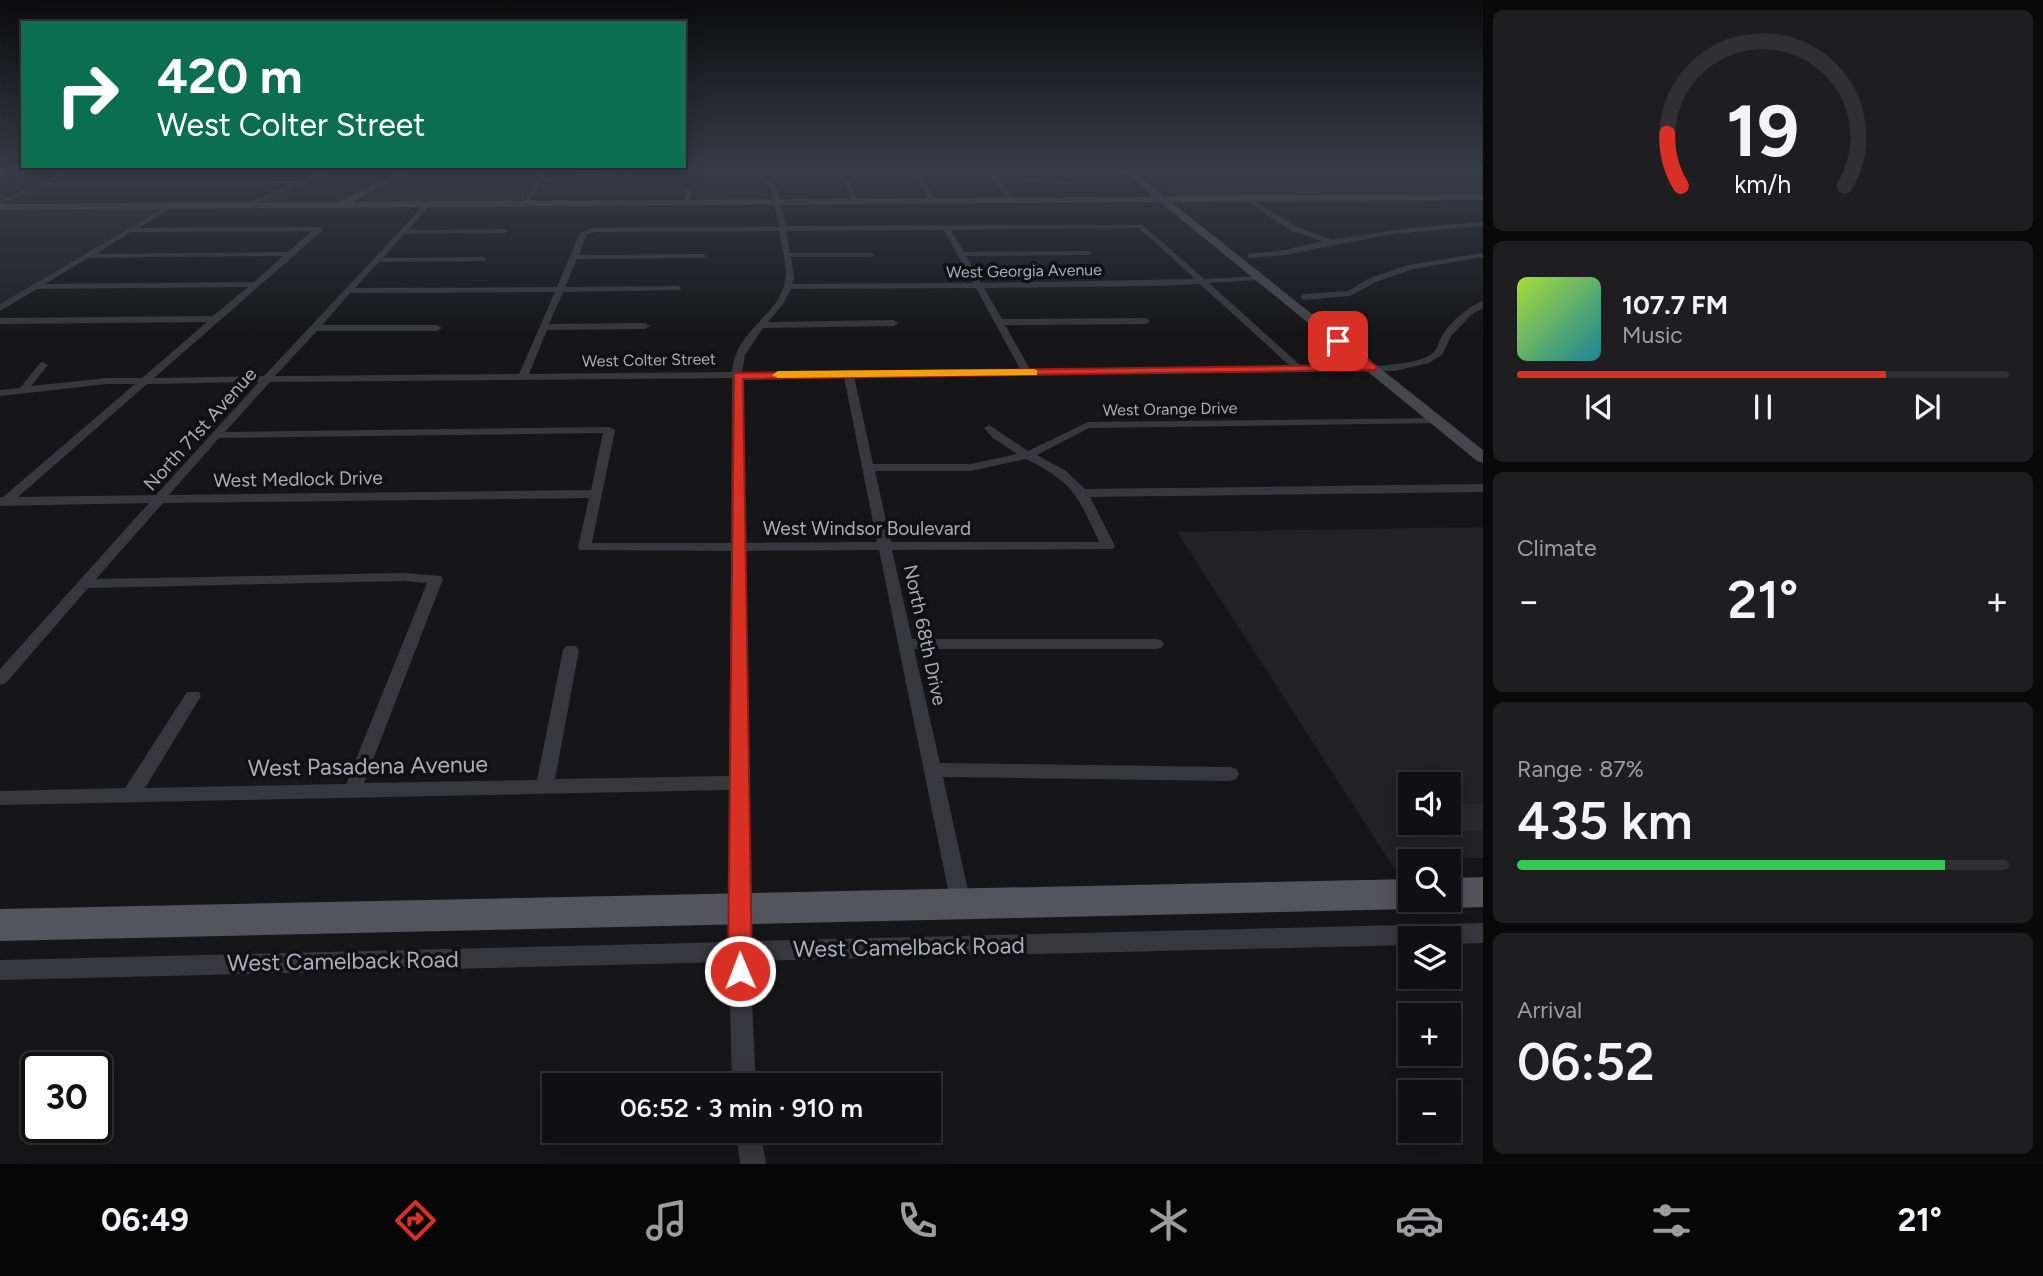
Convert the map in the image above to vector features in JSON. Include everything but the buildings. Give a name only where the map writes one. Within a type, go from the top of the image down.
[{"type":"main road","points":[[1461,893],[1483,892]]},
{"type":"main road","name":"West Camelback Road","points":[[0,925],[1398,894]]},
{"type":"street","points":[[0,308],[137,226]]},
{"type":"street","name":"North 71st Avenue","points":[[0,679],[216,435],[409,226]]},
{"type":"street","points":[[522,378],[587,230],[1079,226]]},
{"type":"street","points":[[1141,226],[1299,369]]},
{"type":"street","points":[[1196,226],[1483,458]]},
{"type":"street","points":[[1290,226],[1330,242]]},
{"type":"street","points":[[1375,226],[1388,231]]},
{"type":"street","points":[[1251,256],[1282,255],[1388,231],[1452,226]]},
{"type":"street","points":[[946,227],[1027,372]]},
{"type":"street","points":[[744,1073],[738,909],[738,375],[742,347],[789,288],[782,228]]},
{"type":"street","points":[[2,503],[319,229],[131,230]]},
{"type":"street","points":[[404,232],[504,231]]},
{"type":"street","points":[[961,254],[1088,253]]},
{"type":"street","points":[[88,256],[291,254]]},
{"type":"street","points":[[787,255],[871,255]]},
{"type":"street","points":[[1304,297],[1350,293],[1373,280],[1411,267],[1483,255]]},
{"type":"street","points":[[575,257],[704,256]]},
{"type":"street","points":[[379,260],[483,259]]},
{"type":"street","name":"West Georgia Avenue","points":[[789,288],[1259,278]]},
{"type":"street","points":[[36,286],[256,284]]},
{"type":"street","points":[[349,291],[678,288]]},
{"type":"street","name":"West Colter Street","points":[[0,393],[91,382],[1407,366],[1434,356],[1454,327],[1469,312],[1483,304]]},
{"type":"street","points":[[0,321],[214,319]]},
{"type":"street","points":[[998,322],[1146,321]]},
{"type":"street","points":[[759,324],[894,323]]},
{"type":"street","points":[[544,327],[645,326]]},
{"type":"street","points":[[314,328],[437,328]]},
{"type":"street","points":[[24,389],[43,365]]},
{"type":"street","name":"North 68th Drive","points":[[848,374],[908,645],[961,904]]},
{"type":"street","name":"West Orange Drive","points":[[869,467],[988,464],[1030,454],[1072,430],[1088,425],[1438,421]]},
{"type":"street","points":[[989,428],[998,438],[1030,454],[1071,481],[1082,493],[1483,488]]},
{"type":"street","points":[[216,435],[609,430],[596,494]]},
{"type":"street","name":"West Windsor Boulevard","points":[[596,494],[585,547],[1108,546],[1082,493]]},
{"type":"street","name":"West Medlock Drive","points":[[2,503],[596,494]]},
{"type":"street","points":[[84,584],[404,577],[436,579],[352,791]]},
{"type":"street","points":[[908,645],[1156,645]]},
{"type":"street","points":[[545,787],[571,650]]},
{"type":"street","points":[[130,796],[193,696]]},
{"type":"street","points":[[933,770],[1230,774]]},
{"type":"street","name":"West Pasadena Avenue","points":[[0,798],[738,783]]},
{"type":"street","name":"West Camelback Road","points":[[0,970],[1483,933]]},
{"type":"street","points":[[750,1143],[753,1164]]},
{"type":"shaded area","points":[[0,226],[130,226],[0,304]]},
{"type":"shaded area","points":[[1483,527],[1483,858],[1461,858],[1461,849],[1398,849],[1398,867],[1394,868],[1177,532]]},
{"type":"slow traffic","points":[[778,375],[1033,372]]},
{"type":"route","points":[[740,971],[738,375],[1372,368],[1338,341]]}]
